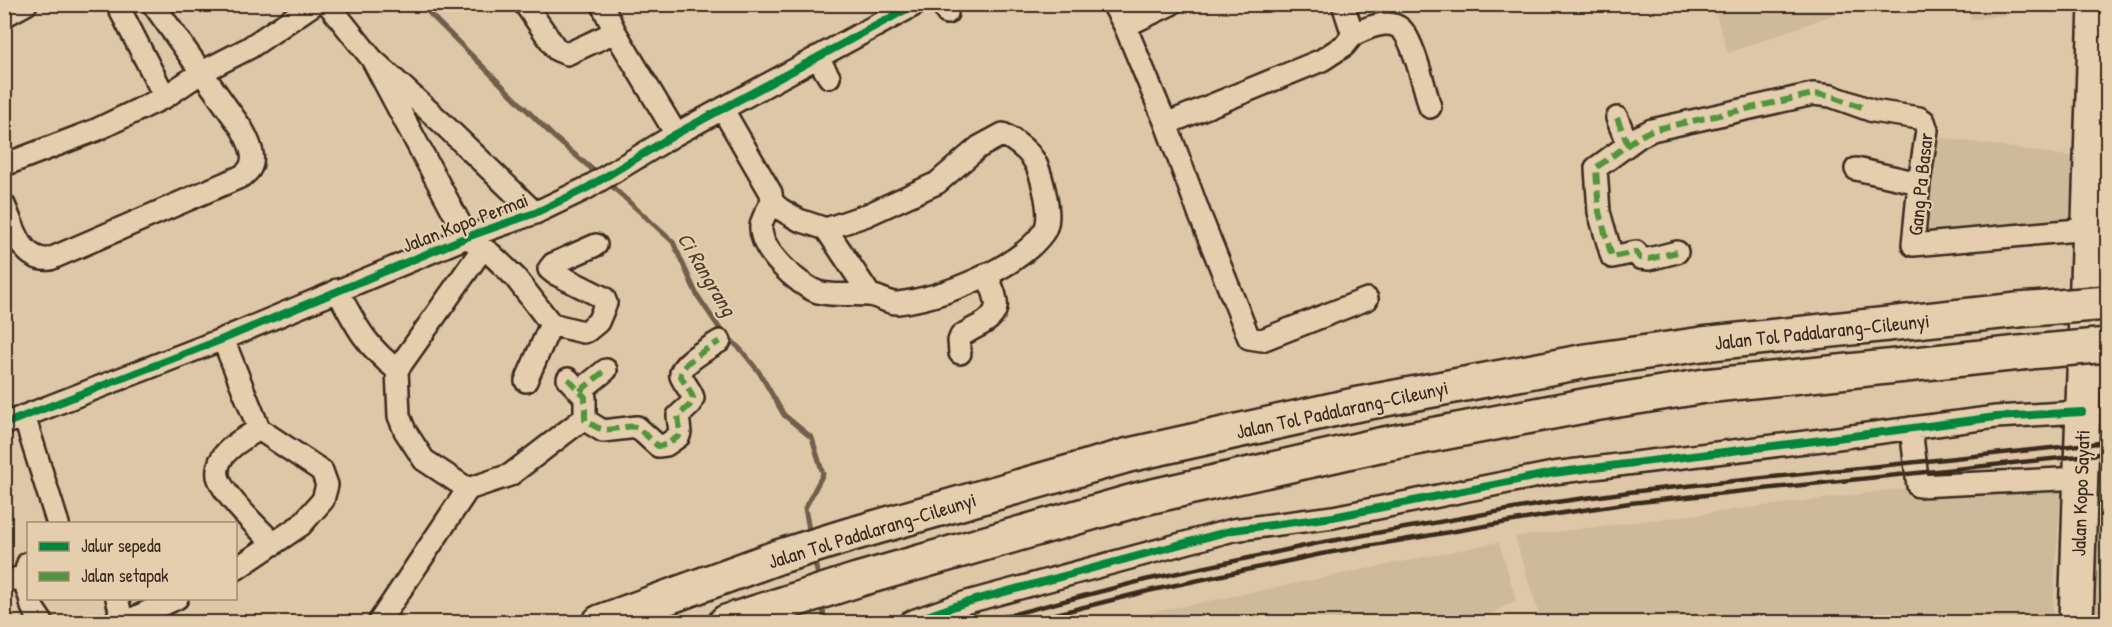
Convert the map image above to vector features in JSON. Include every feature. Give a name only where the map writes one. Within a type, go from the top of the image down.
[{"type":"main road","name":"Jalan Kopo Sayati","points":[[2076,622],[2082,412],[2095,244],[2096,4]]},
{"type":"main road","name":"Jalan Tol Padalarang–Cileunyi","points":[[600,622],[778,557],[1129,454],[1365,403],[1586,361],[1702,344],[2018,310],[2108,303]]},
{"type":"main road","points":[[726,622],[857,580],[1144,498],[1379,445],[1594,404],[1705,386],[2108,345]]},
{"type":"street","points":[[4,16],[26,4]]},
{"type":"street","points":[[117,4],[165,97]]},
{"type":"street","points":[[4,205],[26,251],[39,259],[50,259],[244,175],[250,170],[253,159],[248,139],[153,4]]},
{"type":"street","points":[[4,165],[96,130],[165,97],[202,72],[249,48],[314,4]]},
{"type":"street","points":[[328,4],[372,59],[535,213]]},
{"type":"street","points":[[525,4],[557,50],[567,54],[615,32]]},
{"type":"street","points":[[602,4],[615,32],[676,134]]},
{"type":"street","name":"Jalan Kopo Permai","points":[[14,420],[223,339],[337,290],[475,243],[587,188],[676,134],[916,4]]},
{"type":"street","points":[[1113,4],[1125,26],[1166,124],[1249,338],[1262,340],[1367,299]]},
{"type":"street","points":[[1125,26],[1172,4]]},
{"type":"street","points":[[1343,4],[1353,35]]},
{"type":"street","points":[[1166,124],[1322,60],[1345,45],[1353,35],[1374,26],[1390,24],[1402,29],[1409,42],[1430,107]]},
{"type":"street","points":[[817,57],[829,77]]},
{"type":"street","points":[[372,59],[475,243],[515,277],[551,324],[583,332],[592,329],[598,322],[606,303],[604,298],[549,269],[553,264],[596,245]]},
{"type":"street","name":"Gang Pa Basar","points":[[1622,149],[1652,130],[1813,94],[1831,96],[1873,111],[1919,118],[1924,121],[1927,129],[1913,245],[2095,244]]},
{"type":"street","points":[[723,110],[771,193],[772,202],[761,226],[762,236],[787,271],[808,288],[820,293],[870,294],[896,303],[941,293],[1004,267],[1017,259],[1043,233],[1048,210],[1041,172],[1024,146],[1003,134],[979,147],[937,183],[867,215],[826,229],[799,220],[772,202]]},
{"type":"street","points":[[1617,118],[1622,149],[1596,169],[1599,212],[1612,257],[1636,252],[1640,258],[1649,259],[1677,252]]},
{"type":"street","points":[[1856,169],[1919,183]]},
{"type":"street","points":[[826,229],[870,294]]},
{"type":"street","points":[[468,489],[424,460],[405,430],[399,416],[396,370],[475,243]]},
{"type":"street","points":[[960,352],[961,336],[991,318],[996,312],[996,302],[987,274]]},
{"type":"street","points":[[337,290],[364,339],[396,370]]},
{"type":"street","points":[[526,381],[551,324]]},
{"type":"street","points":[[223,339],[259,429],[322,471],[327,485],[323,500],[311,516],[289,535],[237,567]]},
{"type":"street","points":[[379,622],[468,489],[510,476],[579,422],[585,420],[603,431],[637,427],[658,447],[666,445],[679,436],[678,416],[690,405],[693,398],[681,375],[681,369],[720,341]]},
{"type":"street","points":[[585,420],[585,397],[574,385],[606,370]]},
{"type":"street","points":[[910,622],[964,603],[1233,530],[1333,517],[1553,473],[1996,417],[2082,412]]},
{"type":"street","points":[[14,420],[57,522]]},
{"type":"street","points":[[1911,428],[1918,486],[2081,478]]},
{"type":"street","points":[[259,429],[232,447],[222,457],[218,475],[234,501],[274,544]]},
{"type":"street","points":[[30,600],[32,607],[42,622]]},
{"type":"street","points":[[116,622],[120,610],[118,600]]},
{"type":"street","points":[[126,622],[173,600]]},
{"type":"shaded area","points":[[1713,4],[1860,4],[1860,5],[1728,53]]},
{"type":"shaded area","points":[[1968,4],[2068,4],[2068,5],[1971,20]]},
{"type":"shaded area","points":[[1929,136],[2075,157],[2068,223],[1925,238]]},
{"type":"shaded area","points":[[2107,381],[2107,487],[2096,483],[2100,382]]},
{"type":"shaded area","points":[[2062,469],[2052,622],[1541,622],[1515,537]]},
{"type":"shaded area","points":[[2096,487],[2107,491],[2108,622],[2092,622]]},
{"type":"shaded area","points":[[1499,542],[1516,600],[1477,622],[1105,622]]},
{"type":"waterway","name":"Ci Rangrang","points":[[420,4],[554,137],[599,175]]},
{"type":"waterway","name":"Ci Rangrang","points":[[606,181],[673,242],[697,295],[720,329],[759,372],[784,415],[812,438],[823,474],[805,508],[810,535]]},
{"type":"waterway","name":"Ci Rangrang","points":[[814,556],[819,582]]},
{"type":"waterway","name":"Ci Rangrang","points":[[822,603],[825,622]]},
{"type":"railway","points":[[983,622],[1145,580],[1319,543],[1542,504],[1629,492],[2108,442]]},
{"type":"railway","points":[[1024,622],[1148,591],[1321,554],[1543,516],[1630,503],[2108,453]]},
{"type":"marked path","points":[[1677,252],[1649,259],[1640,258],[1636,252],[1612,257],[1599,212],[1597,167],[1652,130],[1813,94],[1831,96],[1862,107]]},
{"type":"marked path","points":[[1617,118],[1628,145]]},
{"type":"marked path","points":[[568,379],[585,397],[585,420],[593,426],[606,430],[637,427],[658,446],[666,445],[679,436],[678,416],[690,405],[693,398],[681,376],[681,371],[690,361],[720,341]]},
{"type":"marked path","points":[[580,391],[606,370]]},
{"type":"cycle path","points":[[4,424],[223,339],[467,237],[535,213],[587,188],[676,134],[916,4]]},
{"type":"cycle path","points":[[910,622],[964,603],[1233,530],[1333,517],[1553,473],[1996,417],[2082,412]]}]
